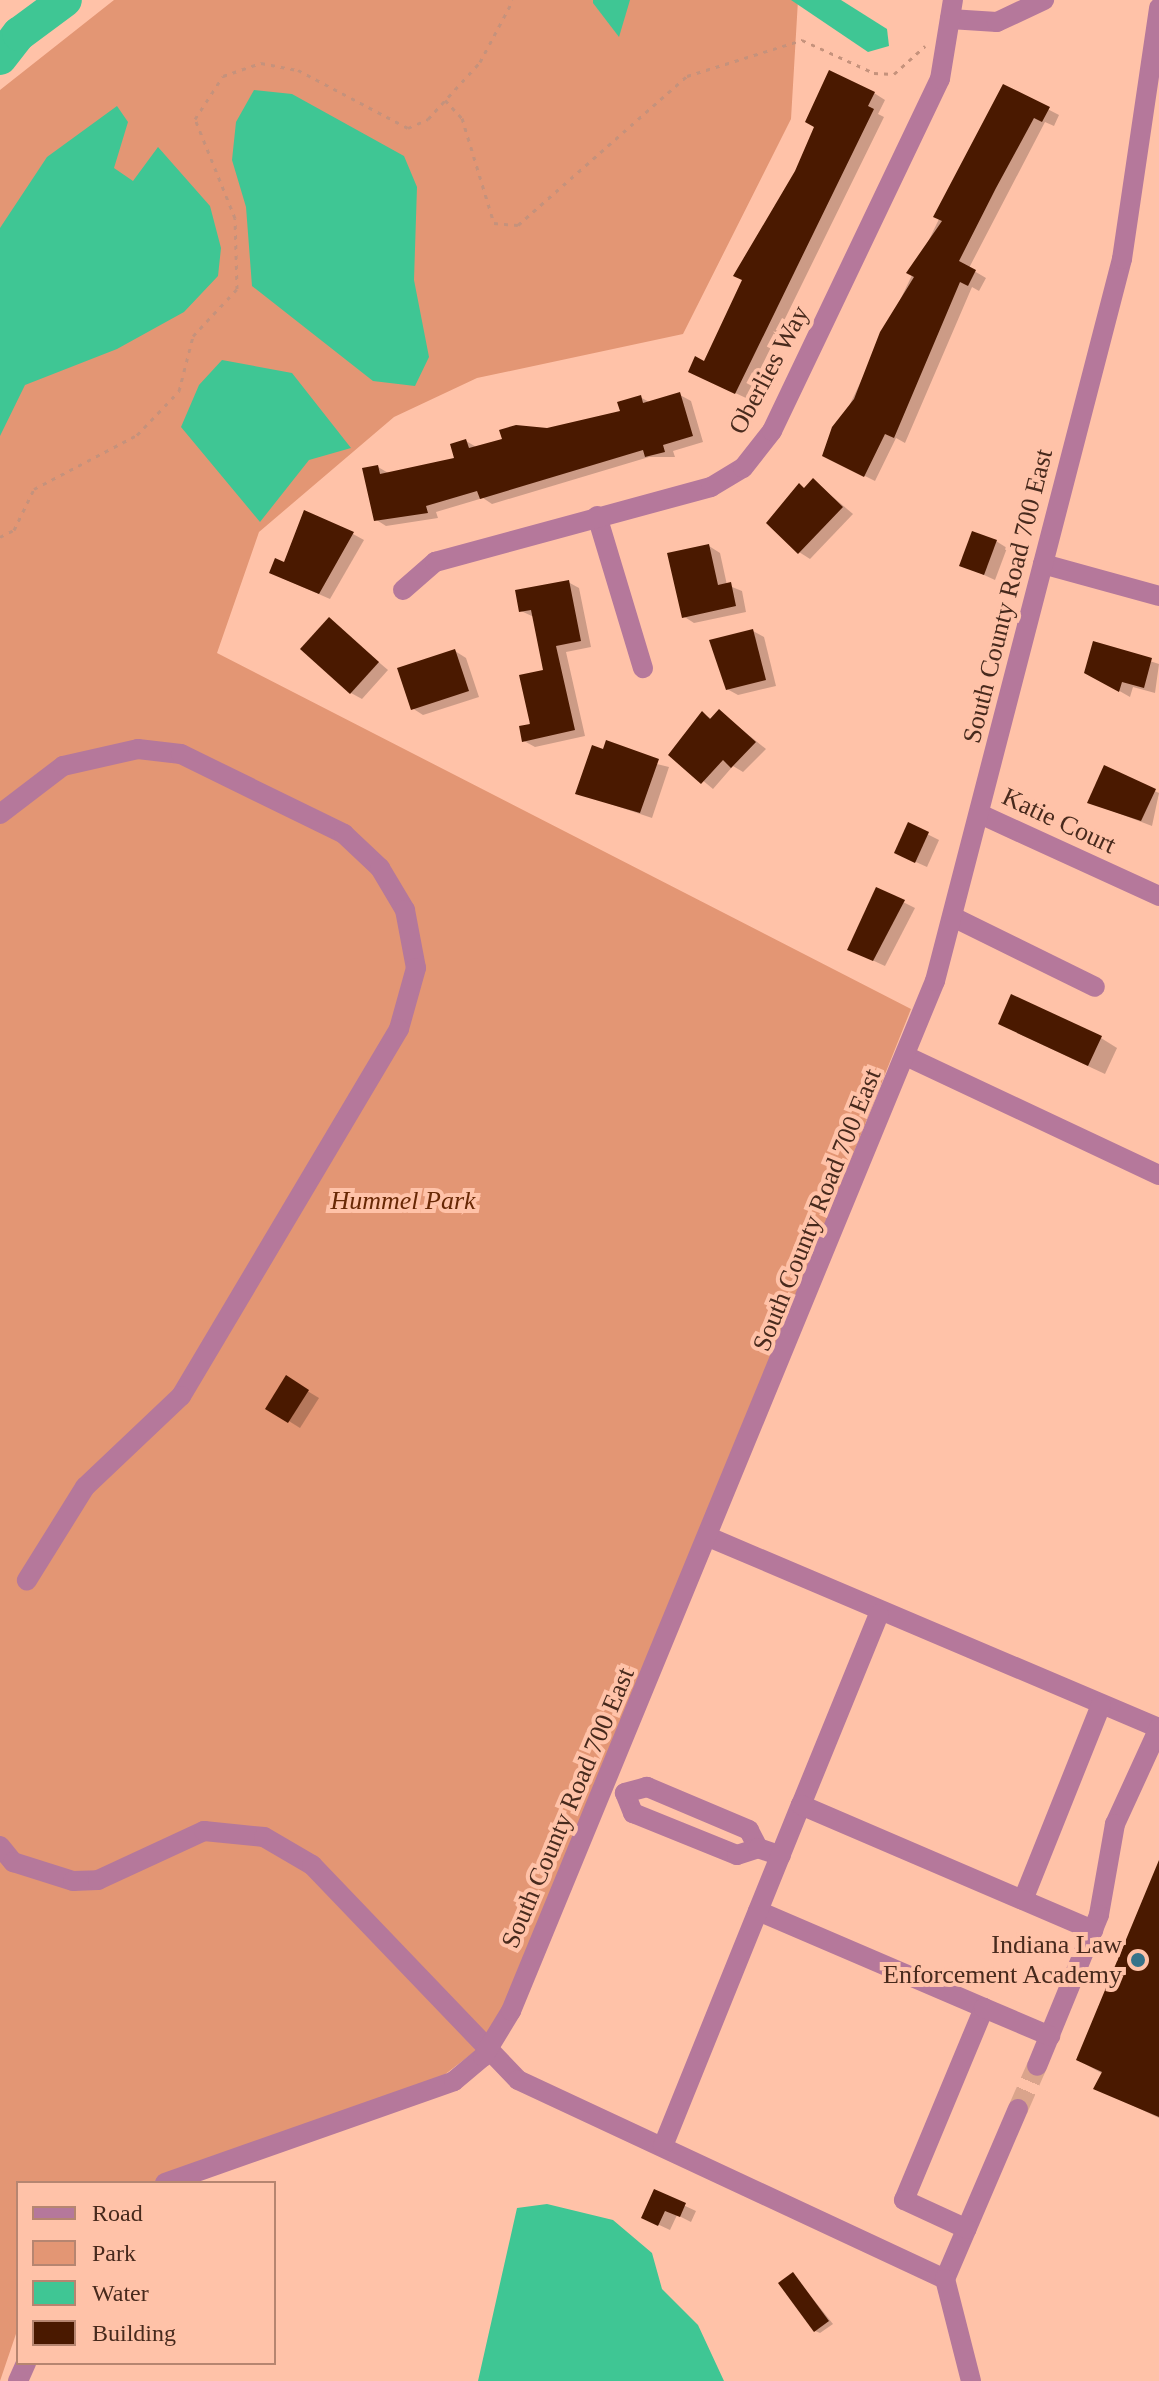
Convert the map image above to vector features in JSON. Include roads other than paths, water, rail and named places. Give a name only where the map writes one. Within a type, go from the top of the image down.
[{"type":"street","points":[[952,10],[997,22],[1044,0]]},
{"type":"street","name":"South County Road 700 East","points":[[171,2181],[439,2088],[487,2052],[615,1789],[711,1538],[908,1057],[953,917],[1122,259],[1159,8]]},
{"type":"street","name":"Oberlies Way","points":[[403,590],[435,562],[711,487],[743,468],[772,431],[940,79],[952,10]]},
{"type":"street","points":[[597,516],[643,668]]},
{"type":"street","points":[[1043,564],[1159,596]]},
{"type":"street","points":[[0,814],[63,766],[138,749],[181,754],[344,834],[380,868],[405,910],[416,968],[399,1029],[181,1396],[85,1487],[30,1575]]},
{"type":"street","name":"Katie Court","points":[[980,814],[1159,896]]},
{"type":"street","points":[[953,917],[1095,987]]},
{"type":"street","points":[[908,1057],[1159,1175]]},
{"type":"street","points":[[711,1538],[879,1614],[1159,1728],[1115,1824],[1093,1930],[1037,2066]]},
{"type":"street","points":[[663,2146],[879,1614]]},
{"type":"street","points":[[1023,1900],[1101,1705]]},
{"type":"street","points":[[615,1789],[647,1787],[749,1830],[758,1848]]},
{"type":"street","points":[[615,1789],[633,1813],[737,1855],[758,1848],[781,1856]]},
{"type":"street","points":[[801,1805],[1093,1930]]},
{"type":"street","points":[[0,1846],[13,1862],[73,1881],[98,1880],[204,1831],[264,1837],[312,1865],[487,2052],[518,2080],[945,2279]]},
{"type":"street","points":[[758,1911],[1050,2036]]},
{"type":"street","points":[[967,2229],[904,2200],[984,2008]]},
{"type":"street","points":[[971,2381],[945,2279],[1018,2109]]},
{"type":"water","points":[[593,0],[630,0],[619,37],[593,3]]},
{"type":"water","points":[[791,0],[841,0],[887,29],[889,46],[868,52]]},
{"type":"water","points":[[254,90],[292,94],[404,156],[417,187],[414,280],[429,357],[415,386],[373,381],[252,286],[246,207],[232,160],[236,122]]},
{"type":"water","points":[[117,106],[128,122],[114,168],[133,181],[158,147],[210,206],[221,248],[218,276],[184,312],[117,349],[25,385],[0,436],[0,228],[47,157]]},
{"type":"water","points":[[222,360],[292,373],[351,448],[309,460],[260,522],[181,427],[199,385]]},
{"type":"water","points":[[547,2204],[613,2220],[652,2253],[662,2289],[698,2325],[724,2381],[478,2381],[517,2208]]},
{"type":"waterway","points":[[0,58],[19,34],[65,0]]},
{"type":"tunnel","points":[[1018,2109],[1037,2066]]},
{"type":"place","name":"Indiana Law Enforcement Academy","points":[[1138,1960]]},
{"type":"park label","name":"Hummel Park","points":[[403,1201]]}]
